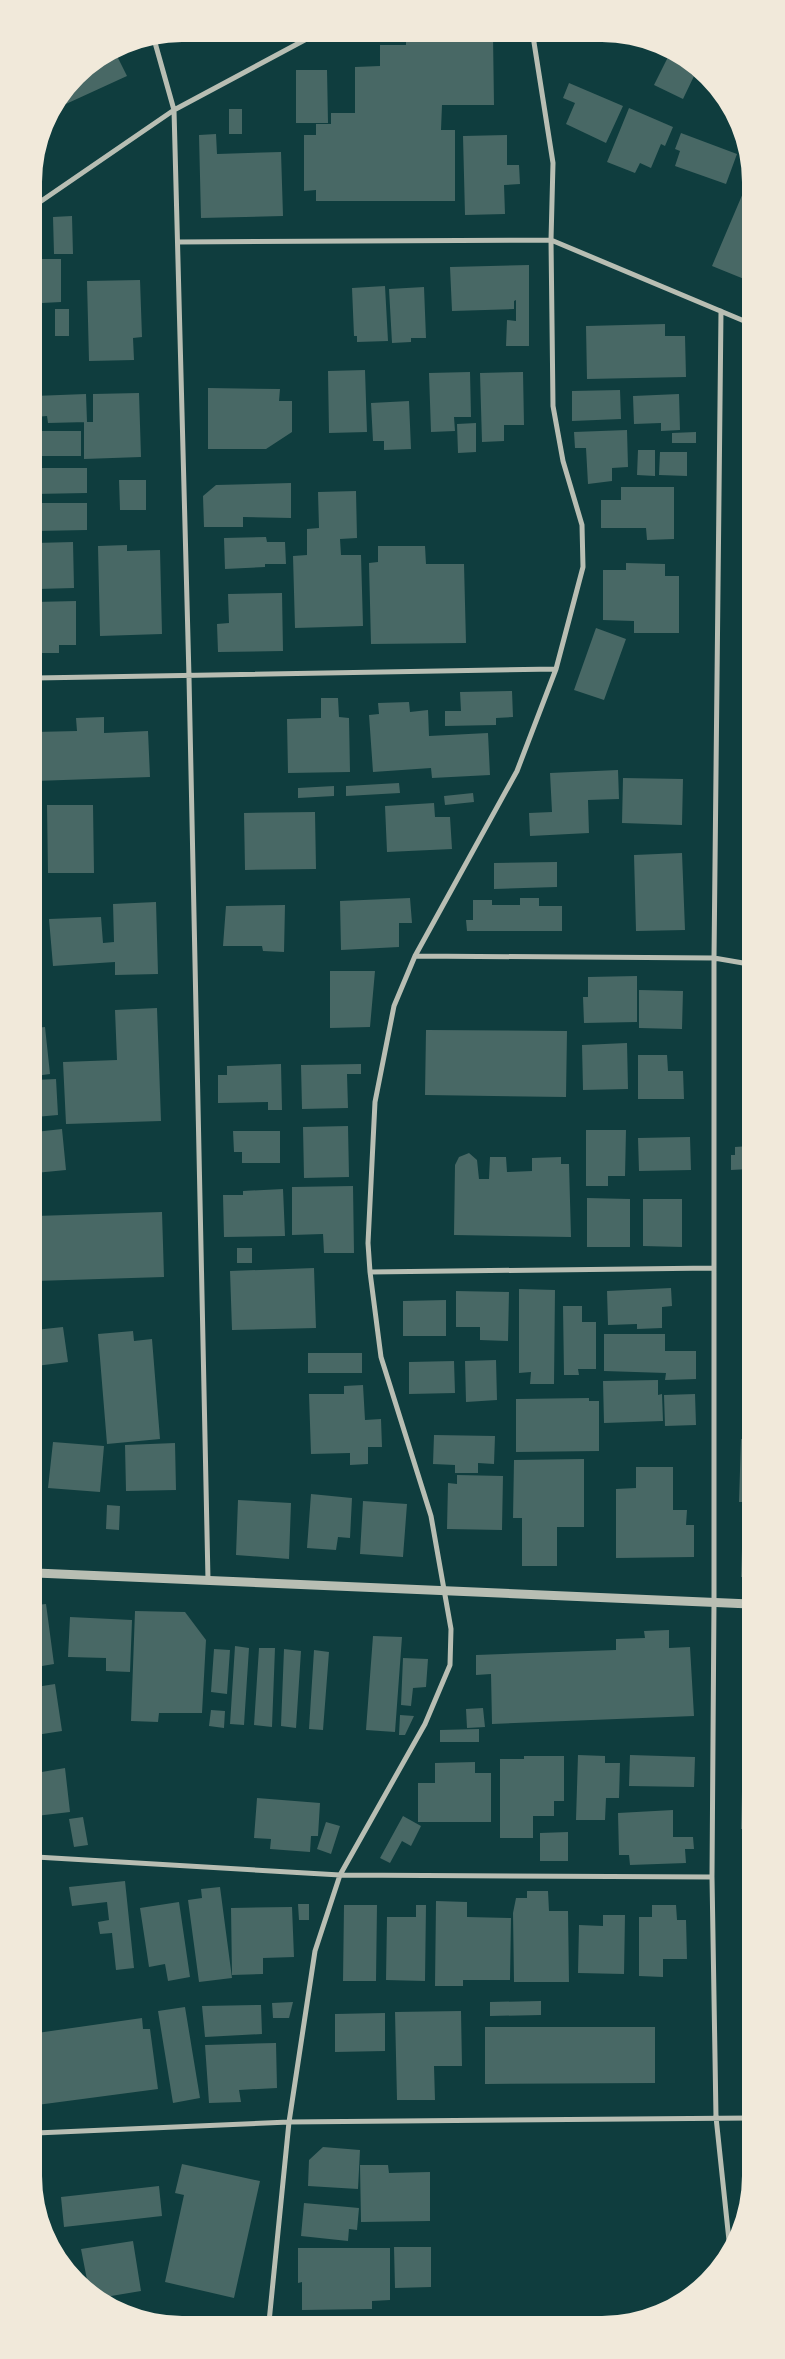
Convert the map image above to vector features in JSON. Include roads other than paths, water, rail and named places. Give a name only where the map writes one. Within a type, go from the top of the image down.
[{"type":"street","points":[[43,200],[174,110],[301,42]]},
{"type":"street","points":[[271,2316],[289,2122],[315,1951],[340,1874],[424,1724],[450,1665],[451,1629],[431,1516],[381,1357],[368,1243],[375,1102],[394,1006],[415,956],[517,770],[556,669],[583,567],[582,525],[563,461],[553,406],[551,240],[554,162],[535,42]]},
{"type":"street","points":[[156,45],[174,110],[190,676],[208,1580]]},
{"type":"street","points":[[178,242],[551,240],[742,319]]},
{"type":"street","points":[[721,311],[714,958],[712,1877],[716,2118],[729,2237]]},
{"type":"street","points":[[43,678],[556,669]]},
{"type":"street","points":[[415,956],[714,958],[742,963]]},
{"type":"street","points":[[370,1272],[714,1268]]},
{"type":"street","points":[[42,1573],[742,1604]]},
{"type":"street","points":[[42,1857],[340,1874],[712,1877]]},
{"type":"street","points":[[42,2133],[289,2122],[742,2118]]}]
